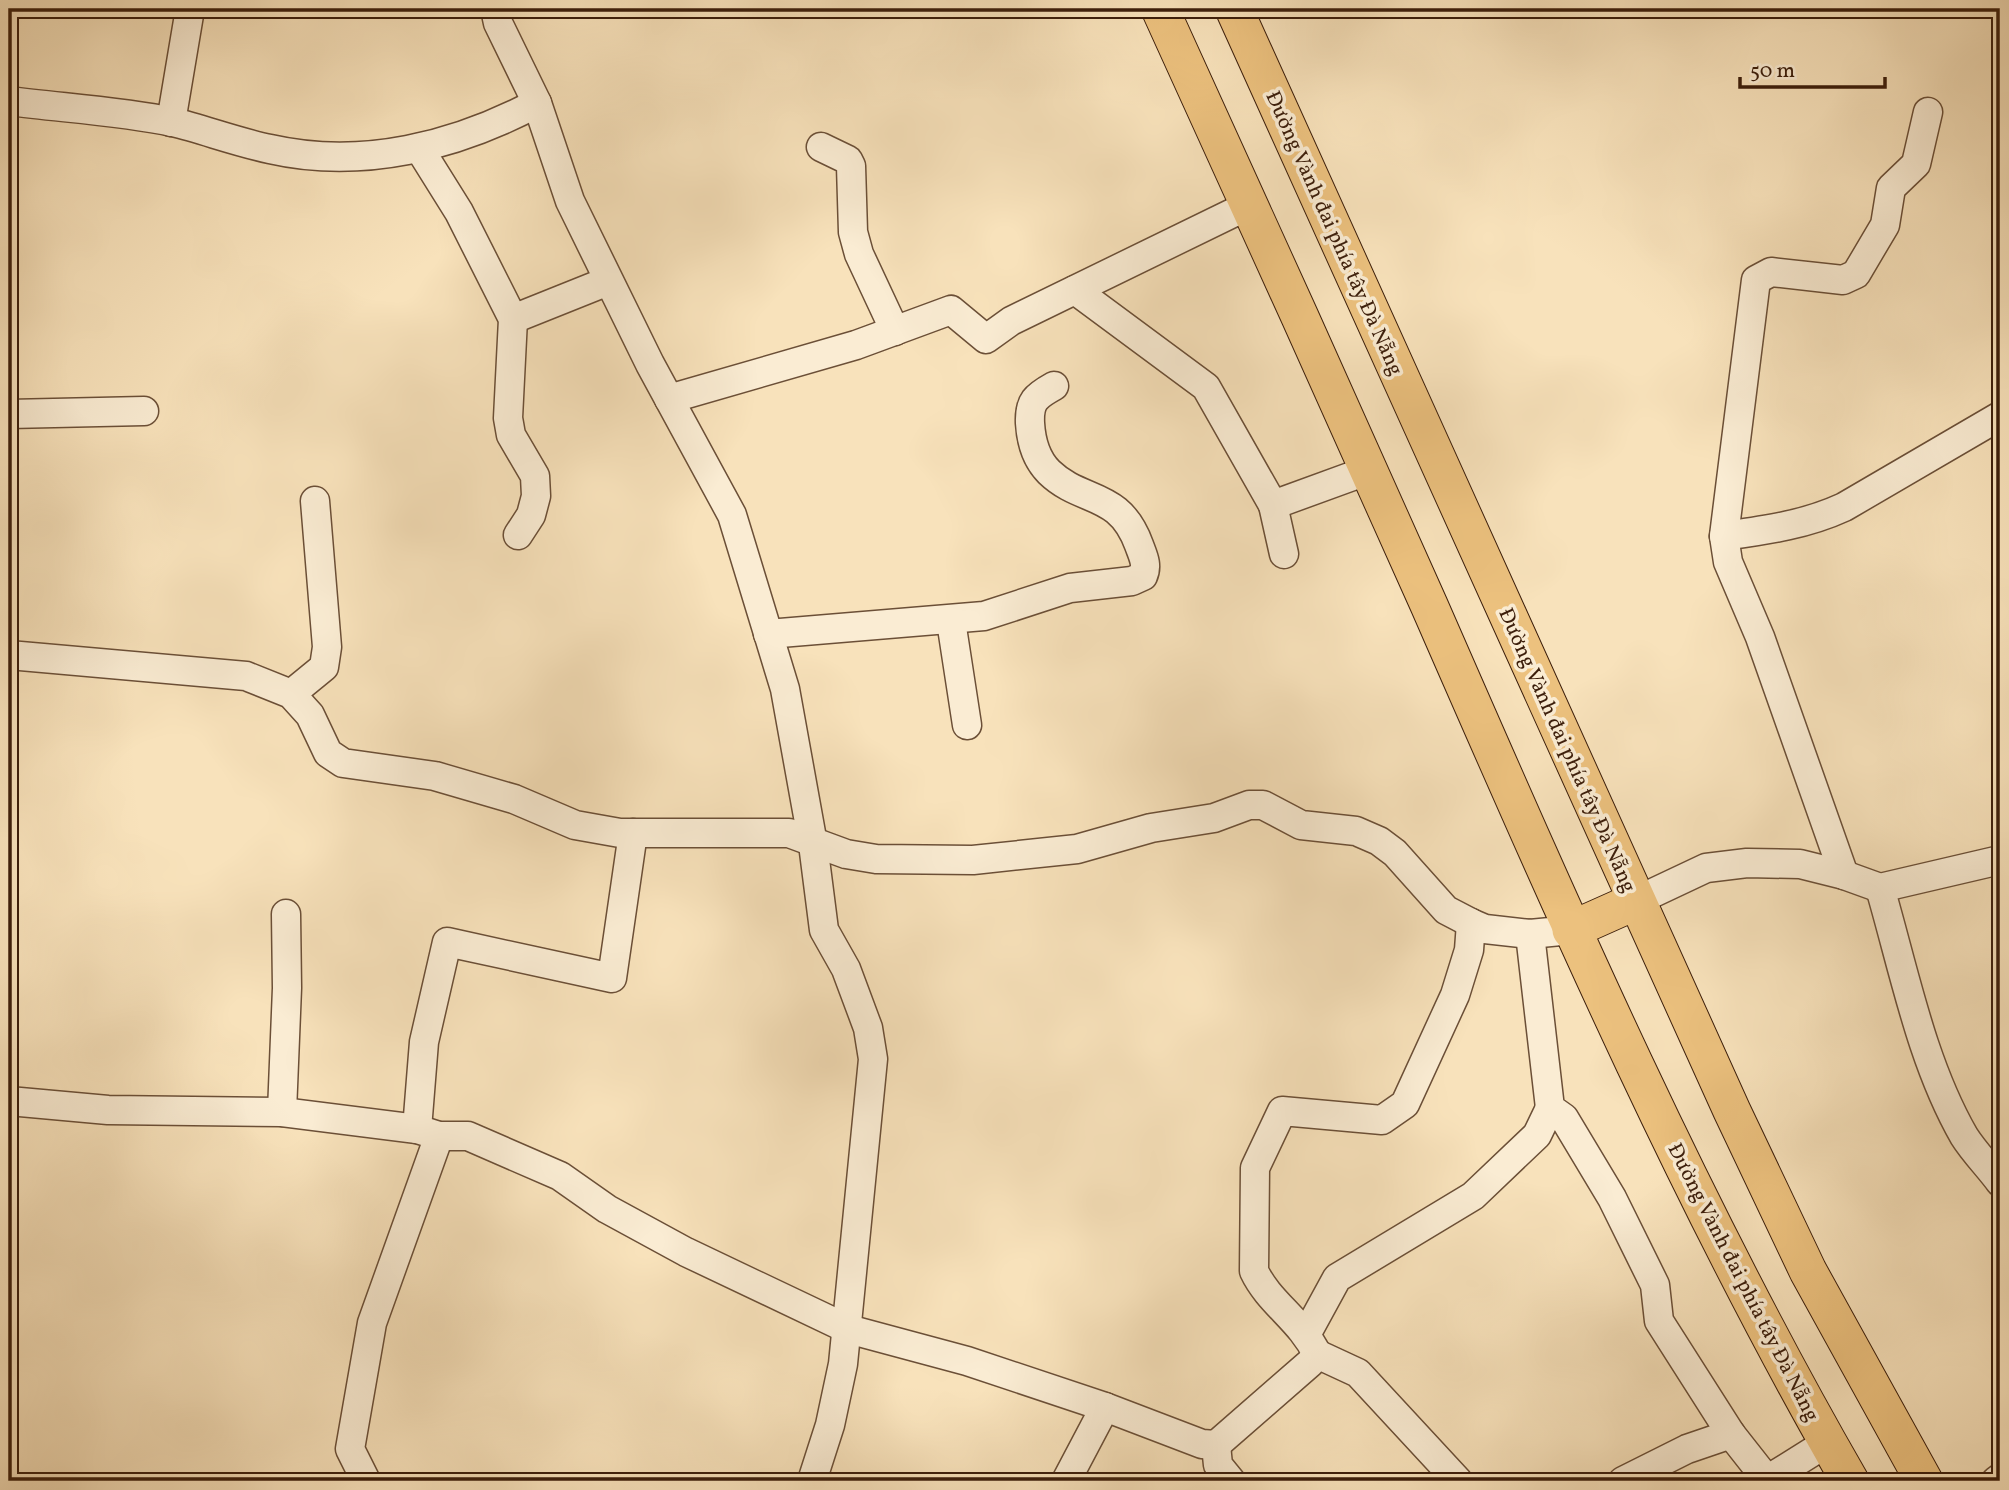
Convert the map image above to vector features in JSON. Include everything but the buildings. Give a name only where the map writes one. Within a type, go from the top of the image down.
[{"type":"main road","name":"Đường Vành đai phía tây Đà Nẵng","points":[[1160,9],[1369,470],[1571,930],[1732,1267],[1850,1481]]},
{"type":"main road","name":"Đường Vành đai phía tây Đà Nẵng","points":[[1234,9],[1636,901],[1808,1271],[1924,1481]]},
{"type":"main road","points":[[1571,930],[1636,901]]},
{"type":"street","points":[[171,122],[190,9]]},
{"type":"street","points":[[495,9],[498,23],[537,103],[570,201],[608,281],[732,515],[785,689],[813,844],[824,930],[846,969],[868,1028],[873,1059],[848,1329],[830,1425],[812,1481]]},
{"type":"street","points":[[9,102],[171,122],[272,150],[310,155],[360,156],[419,148],[497,125],[537,103]]},
{"type":"street","points":[[1844,875],[1760,636],[1728,562],[1724,536],[1756,280],[1771,272],[1843,280],[1856,274],[1885,225],[1891,188],[1916,164],[1928,112]]},
{"type":"street","points":[[821,147],[848,160],[851,166],[852,232],[859,254],[895,331]]},
{"type":"street","points":[[419,148],[459,212],[513,319],[508,418],[511,435],[535,476],[536,496],[531,515],[518,535]]},
{"type":"street","points":[[669,399],[895,331],[951,310],[986,339],[1011,321],[1249,205]]},
{"type":"street","points":[[513,319],[608,281]]},
{"type":"street","points":[[1075,290],[1206,387],[1273,505],[1284,554]]},
{"type":"street","points":[[768,634],[951,621],[984,616],[1070,588],[1132,581],[1143,576],[1146,570],[1135,533],[1126,519],[1103,500],[1061,482],[1049,472],[1035,450],[1029,409],[1034,397],[1054,386]]},
{"type":"street","points":[[9,414],[144,411]]},
{"type":"street","points":[[1724,536],[1795,526],[1818,519],[1844,507],[2000,416]]},
{"type":"street","points":[[1273,505],[1369,470]]},
{"type":"street","points":[[292,694],[324,667],[327,647],[316,501]]},
{"type":"street","points":[[951,621],[967,725]]},
{"type":"street","points":[[9,655],[246,676],[292,694],[310,715],[328,753],[342,763],[435,776],[514,799],[575,825],[633,833],[789,833],[813,844],[876,859],[973,860],[1077,849],[1151,828],[1214,818],[1249,805],[1263,805],[1301,825],[1356,831],[1379,841],[1395,853],[1446,909],[1485,929],[1530,934],[1571,930]]},
{"type":"street","points":[[366,1481],[349,1449],[372,1323],[428,1133],[424,1042],[447,943],[612,978],[633,833]]},
{"type":"street","points":[[1636,901],[1706,868],[1747,863],[1800,864],[1844,875],[1880,888],[2000,860]]},
{"type":"street","points":[[1880,888],[1912,1000],[1954,1115],[1966,1139],[2000,1182]]},
{"type":"street","points":[[282,1112],[287,988],[286,914]]},
{"type":"street","points":[[1458,1481],[1358,1373],[1312,1343],[1260,1284],[1254,1271],[1255,1168],[1282,1111],[1382,1120],[1405,1104],[1455,995],[1469,950],[1471,923]]},
{"type":"street","points":[[1216,1445],[1310,1363],[1312,1343],[1338,1278],[1473,1196],[1537,1135],[1550,1108],[1530,934]]},
{"type":"street","points":[[9,1101],[108,1110],[282,1112],[467,1136],[561,1176],[607,1209],[686,1252],[848,1329],[967,1361],[1105,1407],[1186,1440],[1216,1445]]},
{"type":"street","points":[[1550,1108],[1564,1118],[1601,1177],[1655,1285],[1660,1321],[1731,1434],[1767,1481],[1828,1442]]},
{"type":"street","points":[[1066,1481],[1105,1407]]},
{"type":"street","points":[[1623,1481],[1687,1449],[1731,1434]]},
{"type":"street","points":[[1216,1445],[1218,1465],[1231,1481]]},
{"type":"street","points":[[1996,1481],[2000,1478]]}]
